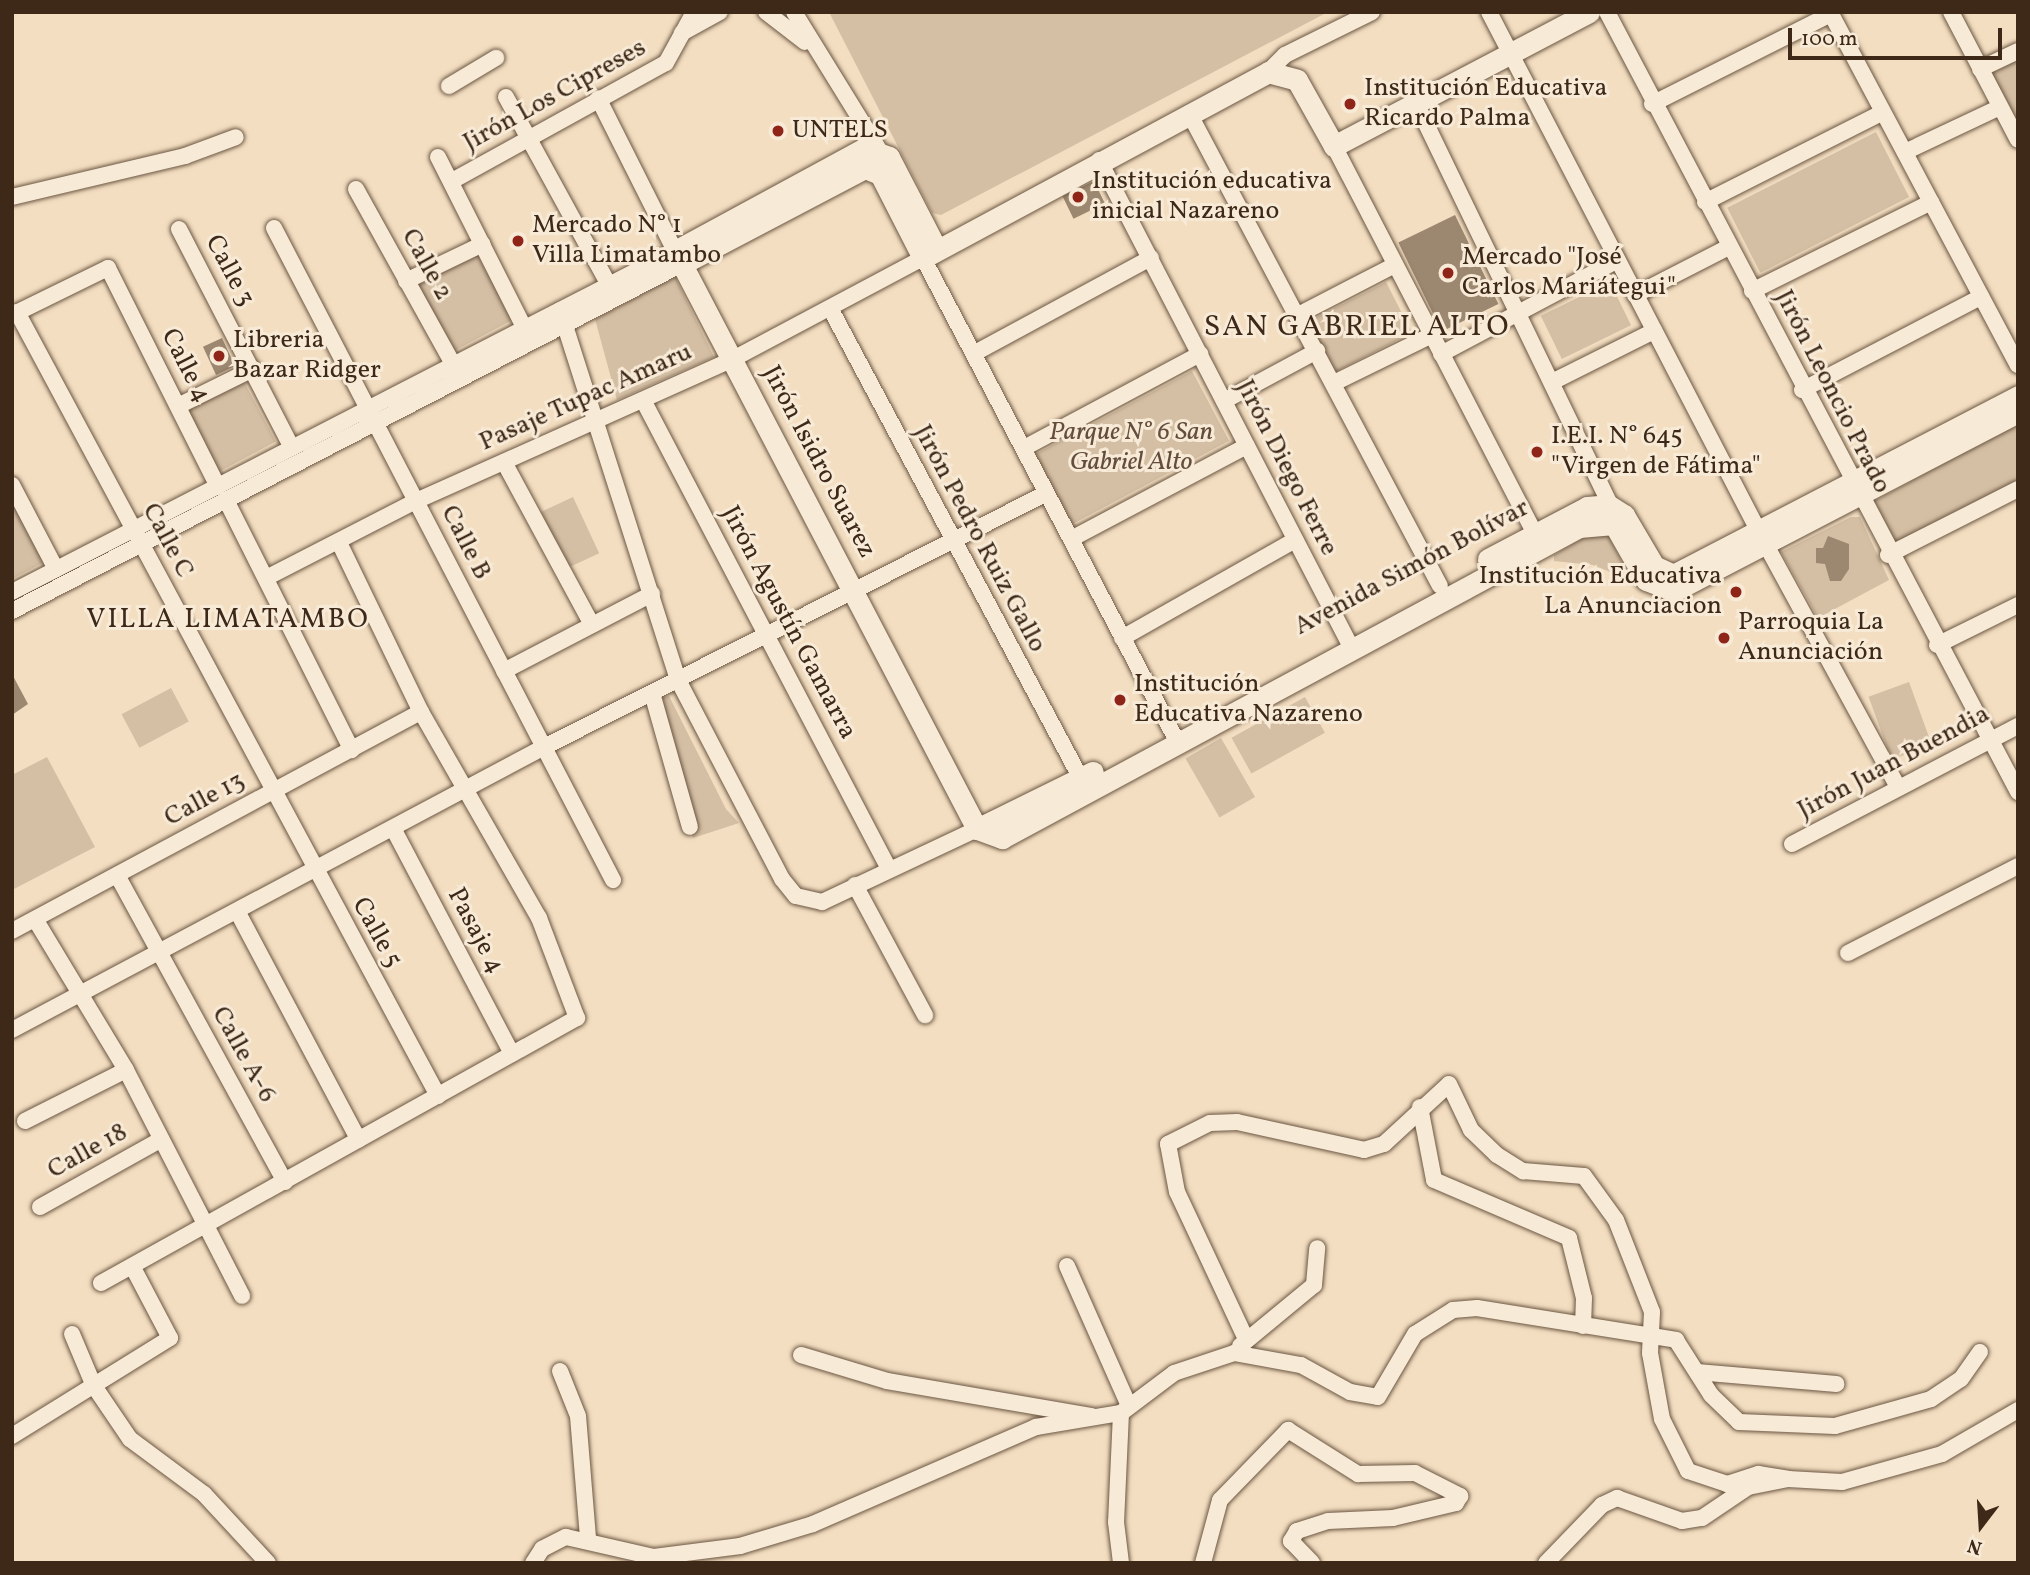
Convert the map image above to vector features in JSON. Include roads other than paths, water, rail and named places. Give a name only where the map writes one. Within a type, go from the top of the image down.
[{"type":"street","points":[[686,19],[720,12]]},
{"type":"street","points":[[766,12],[817,54]]},
{"type":"street","points":[[794,12],[817,54],[878,148],[975,353],[1174,736]]},
{"type":"street","points":[[930,254],[1099,160],[1268,72],[1285,55],[1372,12]]},
{"type":"street","points":[[1489,12],[1762,538],[1898,787]]},
{"type":"street","points":[[1334,146],[1589,12]]},
{"type":"street","name":"Jirón Leoncio Prado","points":[[1607,12],[1652,104],[1752,291],[1853,489],[2018,792]]},
{"type":"street","points":[[1951,12],[2017,138]]},
{"type":"street","points":[[1652,104],[1831,13],[2018,365]]},
{"type":"street","name":"Jirón Los Cipreses","points":[[452,181],[598,98],[666,64],[686,19]]},
{"type":"street","points":[[1980,69],[2018,51]]},
{"type":"street","points":[[449,86],[496,58]]},
{"type":"street","points":[[1268,72],[1297,80],[1334,146],[1538,540]]},
{"type":"street","points":[[506,97],[531,136],[609,285]]},
{"type":"street","name":"Jirón Isidro Suarez","points":[[598,98],[977,829]]},
{"type":"street","points":[[1416,103],[1520,310],[1615,516],[1654,566],[1673,575],[1762,538],[2018,397]]},
{"type":"street","points":[[1905,152],[2000,107]]},
{"type":"street","points":[[1189,113],[1440,586]]},
{"type":"street","points":[[1705,202],[1883,113]]},
{"type":"street","points":[[12,197],[185,156],[236,136]]},
{"type":"street","points":[[12,611],[137,537],[679,257],[865,148],[878,148]]},
{"type":"street","points":[[438,157],[524,327]]},
{"type":"street","name":"Jirón Diego Ferre","points":[[1099,160],[1349,642]]},
{"type":"street","points":[[222,493],[292,448],[371,415],[453,364],[524,327],[564,317],[609,285],[679,257],[872,169],[930,254]]},
{"type":"street","name":"Calle 2","points":[[356,189],[453,364]]},
{"type":"street","points":[[1752,291],[1931,202]]},
{"type":"street","name":"Calle B","points":[[274,228],[613,880]]},
{"type":"street","name":"Calle 3","points":[[179,229],[292,448]]},
{"type":"street","points":[[406,281],[483,244]]},
{"type":"street","points":[[1635,295],[1729,247]]},
{"type":"street","name":"Pasaje Tupac Amaru","points":[[266,578],[416,501],[733,359],[930,254]]},
{"type":"street","points":[[975,353],[1151,258]]},
{"type":"street","points":[[1441,354],[1618,260]]},
{"type":"street","points":[[1298,315],[1395,265]]},
{"type":"street","name":"Calle 4","points":[[15,314],[108,268],[352,750]]},
{"type":"street","points":[[1802,390],[1981,297]]},
{"type":"street","name":"Jirón Pedro Ruiz Gallo","points":[[830,308],[951,543],[1084,784]]},
{"type":"street","name":"Calle C","points":[[15,314],[137,537],[270,793]]},
{"type":"street","points":[[564,317],[600,418],[678,680]]},
{"type":"street","points":[[1554,382],[1654,331]]},
{"type":"street","points":[[1334,383],[1432,335]]},
{"type":"street","points":[[1224,401],[1317,351]]},
{"type":"street","points":[[1024,448],[1200,354]]},
{"type":"street","points":[[178,407],[253,369]]},
{"type":"street","name":"Jirón Agustín Gamarra","points":[[643,400],[889,869]]},
{"type":"street","points":[[1853,489],[2018,412]]},
{"type":"street","points":[[1071,539],[1247,446]]},
{"type":"street","points":[[504,462],[592,625]]},
{"type":"street","points":[[13,489],[56,569]]},
{"type":"street","points":[[1888,555],[2018,489]]},
{"type":"street","points":[[12,1030],[394,830],[544,747],[1047,493]]},
{"type":"street","name":"Avenida Simón Bolívar","points":[[678,680],[767,857],[808,902],[855,885],[1084,784],[1538,540],[1587,507],[1615,516]]},
{"type":"street","points":[[12,592],[56,569],[137,537]]},
{"type":"street","points":[[1122,638],[1295,540]]},
{"type":"street","name":"Avenida Simón Bolívar","points":[[1349,642],[1440,586],[1538,540]]},
{"type":"street","points":[[101,1283],[578,1018],[539,918],[421,712],[339,542]]},
{"type":"street","points":[[504,671],[652,594]]},
{"type":"street","points":[[1937,645],[2018,605]]},
{"type":"street","points":[[652,693],[690,827]]},
{"type":"street","name":"Calle 13","points":[[12,931],[421,712]]},
{"type":"street","name":"Jirón Juan Buendia","points":[[1792,844],[2018,726]]},
{"type":"street","name":"Avenida Simón Bolívar","points":[[977,829],[1002,838],[1084,784]]},
{"type":"street","name":"Calle 5","points":[[270,793],[438,1096]]},
{"type":"street","name":"Pasaje 4","points":[[394,830],[512,1054]]},
{"type":"street","points":[[1848,953],[2018,866]]},
{"type":"street","name":"Calle A-6","points":[[117,875],[285,1182]]},
{"type":"street","points":[[855,885],[925,1015]]},
{"type":"street","points":[[237,911],[359,1140]]},
{"type":"street","points":[[35,919],[127,1070],[160,1140],[242,1296]]},
{"type":"street","points":[[25,1121],[127,1070]]},
{"type":"street","points":[[1246,1339],[1177,1192],[1168,1144],[1210,1123],[1237,1122],[1364,1150],[1384,1144],[1420,1107],[1449,1084],[1471,1130],[1514,1168],[1584,1176],[1616,1220],[1652,1312],[1650,1336],[1662,1419],[1688,1471],[1727,1484],[1758,1474],[1788,1479],[1842,1482],[1942,1454],[2018,1410]]},
{"type":"street","points":[[1420,1107],[1434,1180],[1569,1238],[1584,1298],[1583,1326]]},
{"type":"street","name":"Calle 18","points":[[40,1208],[160,1140]]},
{"type":"street","points":[[1234,1353],[1246,1339],[1314,1284],[1317,1248]]},
{"type":"street","points":[[12,1436],[170,1338],[132,1266]]},
{"type":"street","points":[[1067,1266],[1125,1409],[1116,1522],[1121,1563]]},
{"type":"street","points":[[533,1563],[542,1549],[566,1537],[588,1537],[654,1557],[729,1549],[813,1524],[1036,1427],[1105,1418],[1125,1409],[1174,1373],[1234,1353],[1301,1365],[1368,1399],[1378,1397],[1416,1334],[1453,1310],[1477,1308],[1676,1340],[1697,1372],[1739,1422],[1835,1426],[1943,1394],[1980,1352]]},
{"type":"street","points":[[72,1334],[94,1387],[130,1439],[204,1494],[268,1563]]},
{"type":"street","points":[[801,1355],[887,1381],[1105,1418]]},
{"type":"street","points":[[560,1371],[578,1416],[588,1537]]},
{"type":"street","points":[[1697,1372],[1836,1384]]},
{"type":"street","points":[[1203,1563],[1220,1500],[1288,1430],[1363,1475],[1415,1473],[1460,1496],[1456,1503],[1393,1518],[1328,1521],[1297,1531],[1291,1541],[1312,1563]]},
{"type":"street","points":[[1546,1563],[1618,1498],[1682,1521],[1702,1518],[1748,1487],[1788,1479]]},
{"type":"place","name":"Institución Educativa Ricardo Palma","points":[[1350,104]]},
{"type":"place","name":"UNTELS","points":[[778,131]]},
{"type":"place","name":"Institución educativa inicial Nazareno","points":[[1078,197]]},
{"type":"place","name":"Mercado N° 1 Villa Limatambo","points":[[518,241]]},
{"type":"place","name":"Mercado \"José Carlos Mariátegui\"","points":[[1448,273]]},
{"type":"place","name":"Libreria Bazar Ridger","points":[[219,356]]},
{"type":"place","name":"I.E.I. N° 645 \"Virgen de Fátima\"","points":[[1537,452]]},
{"type":"place","name":"Institución Educativa La Anunciacion","points":[[1736,592]]},
{"type":"place","name":"Parroquia La Anunciación","points":[[1724,638]]},
{"type":"place","name":"Institución Educativa Nazareno","points":[[1120,700]]},
{"type":"district","name":"SAN GABRIEL ALTO","points":[[1357,327]]},
{"type":"district","name":"VILLA LIMATAMBO","points":[[228,620]]},
{"type":"park label","name":"Parque N° 6 San Gabriel Alto","points":[[1131,448]]}]
